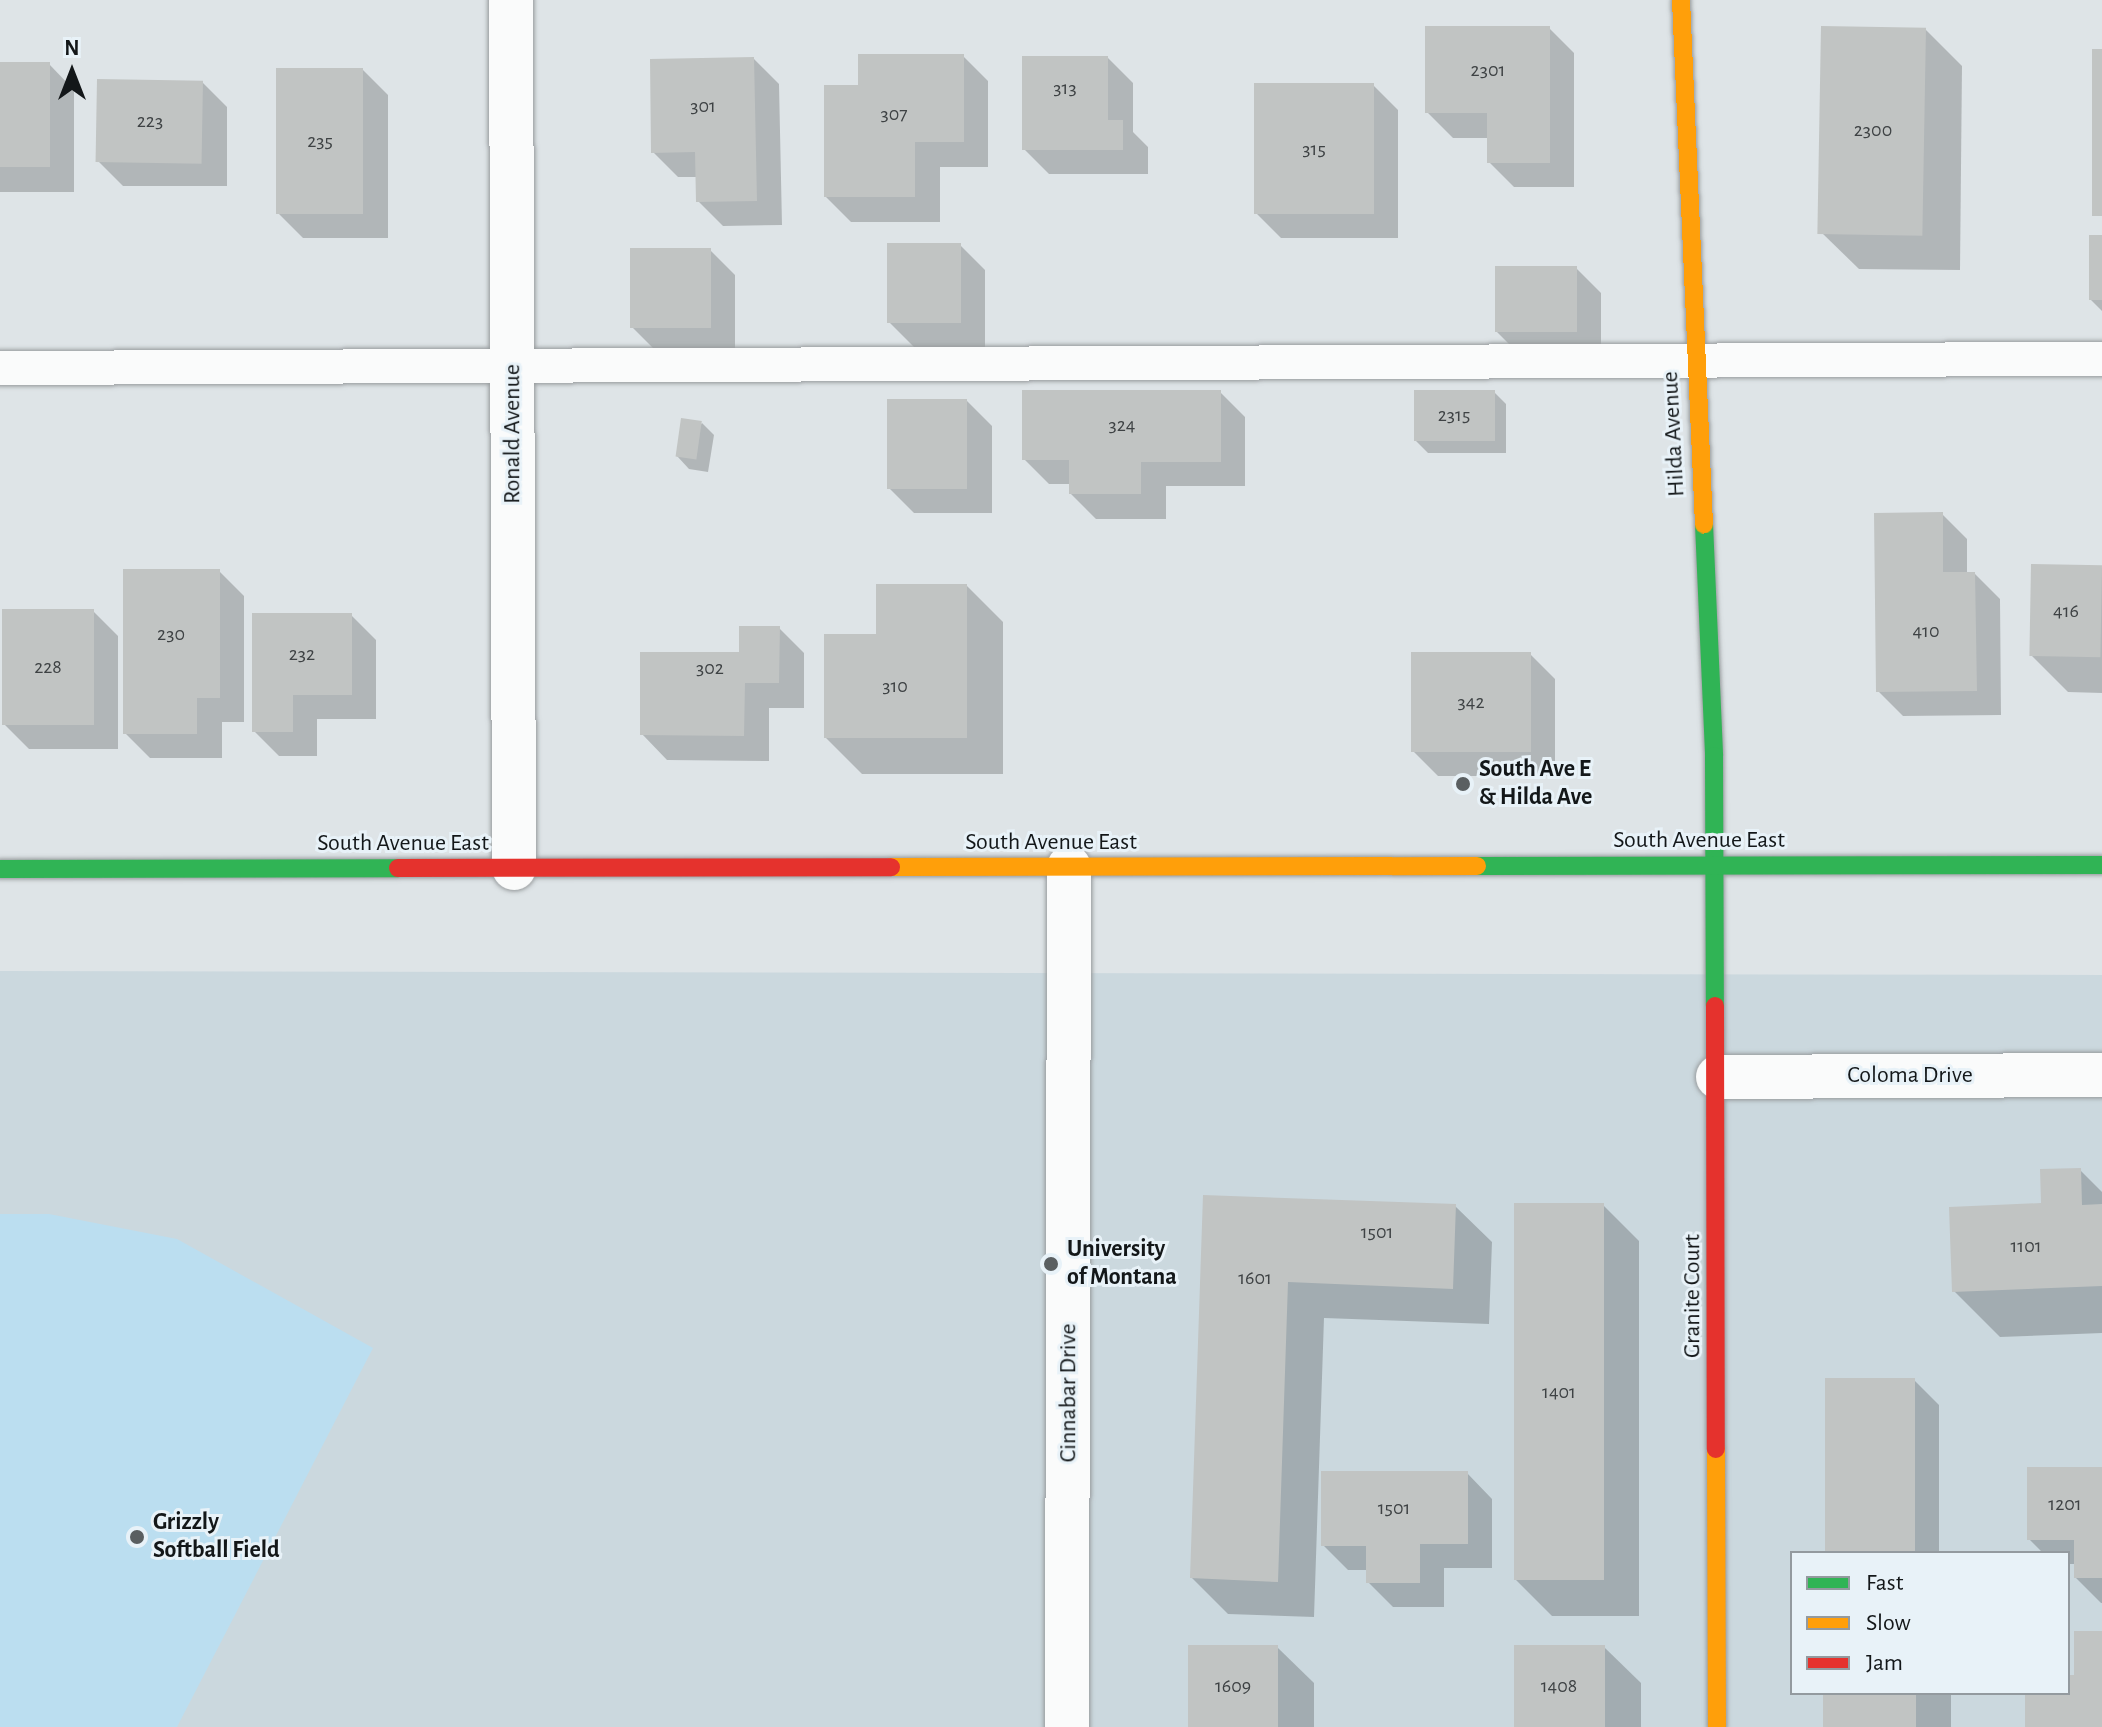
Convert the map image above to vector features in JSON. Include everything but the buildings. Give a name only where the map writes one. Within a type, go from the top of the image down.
[{"type":"street","name":"Ronald Avenue","points":[[511,0],[514,868]]},
{"type":"street","name":"Hilda Avenue","points":[[1681,0],[1714,756],[1714,865]]},
{"type":"street","name":"Granite Court","points":[[1714,865],[1718,1077],[1717,1727]]},
{"type":"street","name":"South Avenue East","points":[[0,869],[2102,865]]},
{"type":"street","name":"Cinnabar Drive","points":[[1067,1727],[1069,867]]},
{"type":"street","name":"Coloma Drive","points":[[1718,1077],[2102,1075]]},
{"type":"lane","points":[[0,368],[1614,360],[1695,365],[1760,359],[2102,359]]},
{"type":"shaded area","name":"University of Montana","points":[[0,971],[2102,975],[2102,1727],[0,1727]]},
{"type":"shaded area","name":"Grizzly Softball Field","points":[[0,1214],[49,1214],[177,1239],[373,1348],[177,1727],[0,1727]]},
{"type":"traffic: fast","points":[[1704,524],[1714,756],[1715,1006]]},
{"type":"traffic: fast","points":[[1477,866],[2102,865]]},
{"type":"traffic: fast","points":[[0,869],[398,868]]},
{"type":"traffic: slow","points":[[1681,0],[1704,524]]},
{"type":"traffic: slow","points":[[891,867],[1477,866]]},
{"type":"traffic: slow","points":[[1716,1449],[1717,1727]]},
{"type":"traffic: jam","points":[[398,868],[891,867]]},
{"type":"traffic: jam","points":[[1715,1006],[1716,1449]]},
{"type":"place","name":"South Ave E & Hilda Ave","points":[[1463,784]]},
{"type":"place","name":"University of Montana","points":[[1051,1264]]},
{"type":"place","name":"Grizzly Softball Field","points":[[137,1537]]}]
